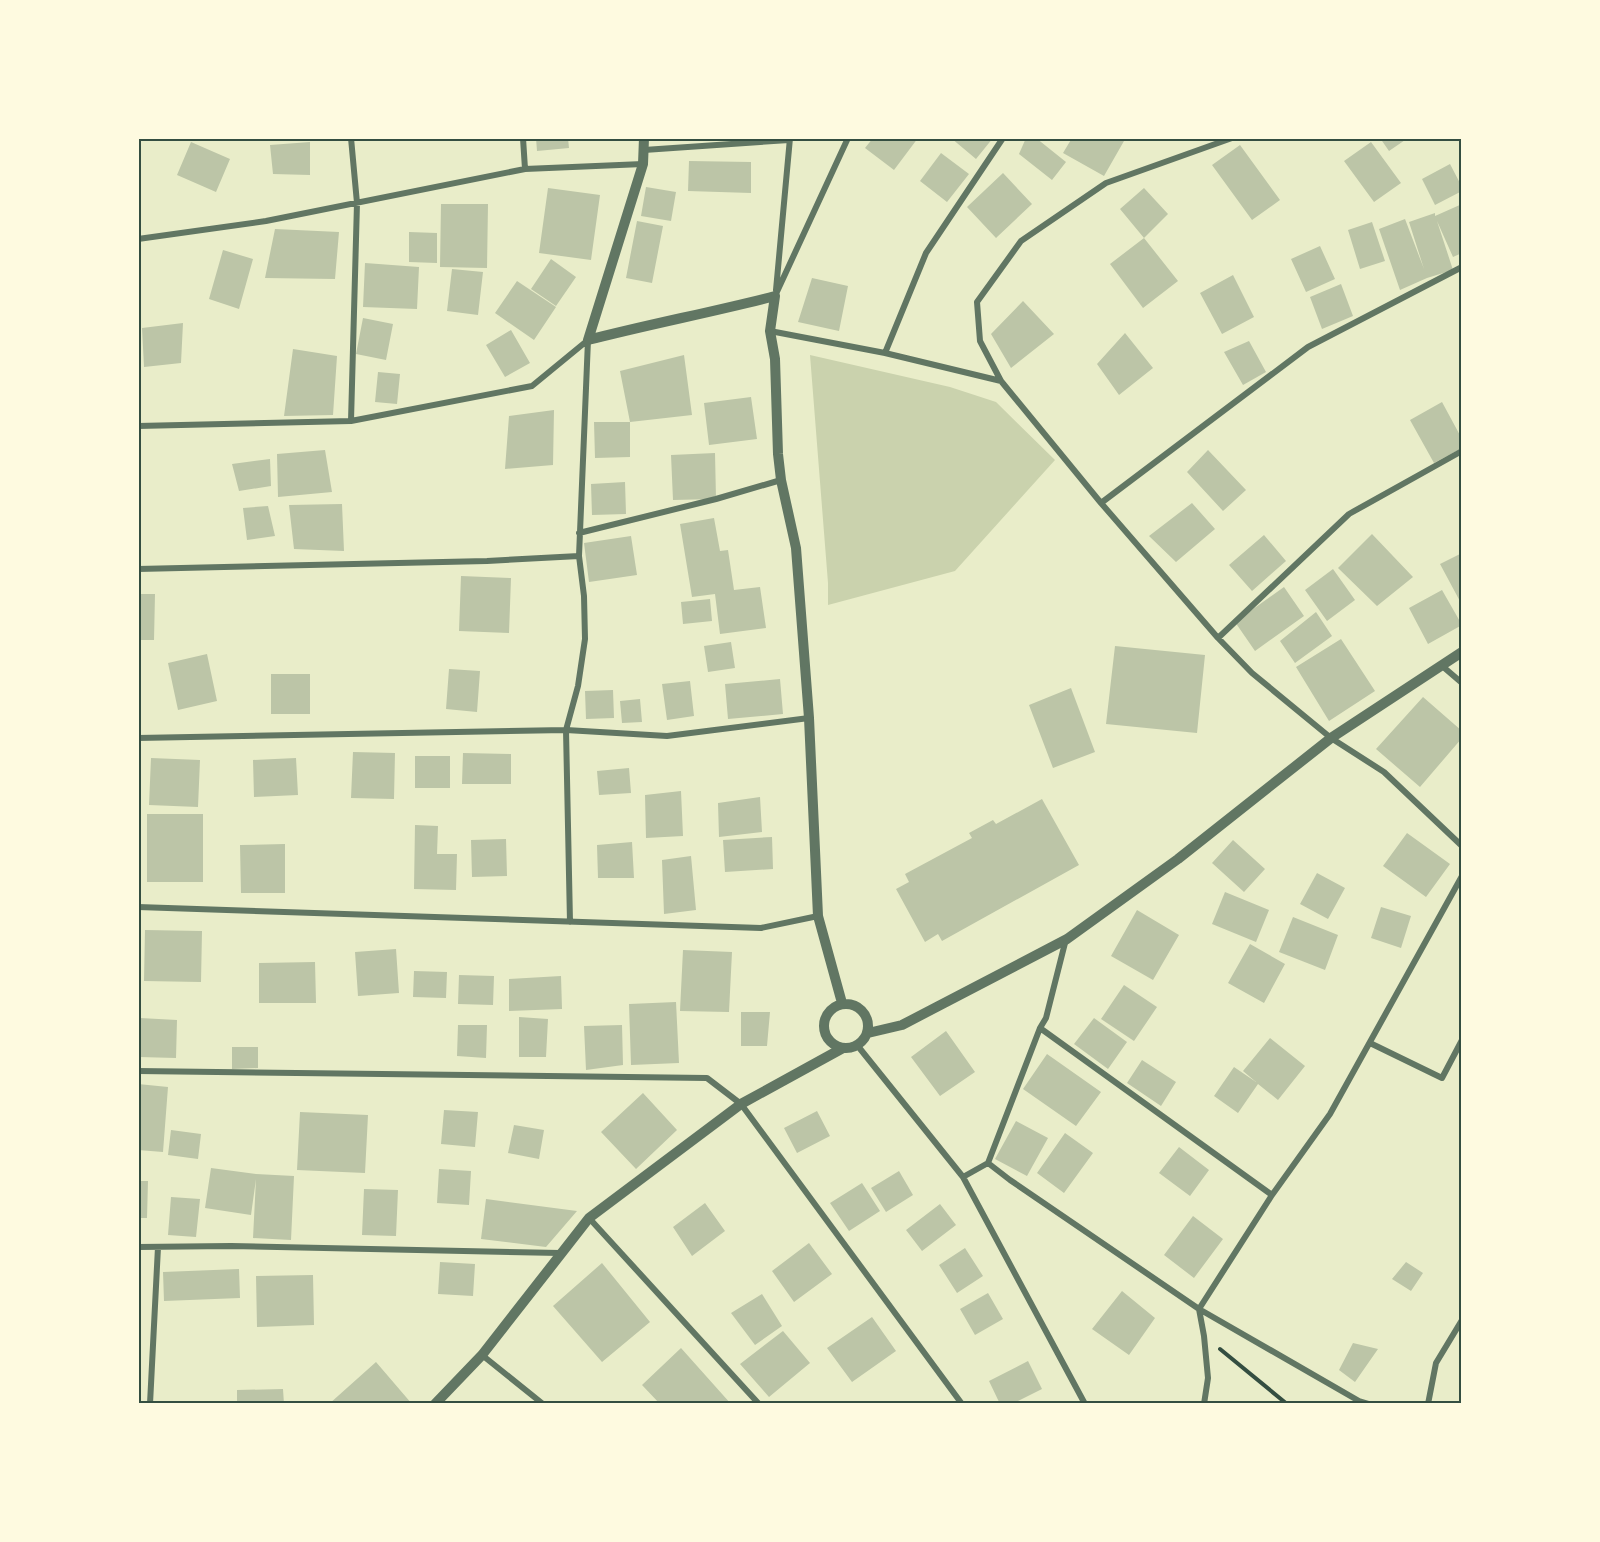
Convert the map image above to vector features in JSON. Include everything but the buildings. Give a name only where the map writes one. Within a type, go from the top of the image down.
[{"type":"street","points":[[351,138],[357,203],[351,421]]},
{"type":"street","points":[[523,138],[525,169]]},
{"type":"street","points":[[570,922],[566,730],[578,686],[585,639],[579,533],[588,340],[643,164],[644,138]]},
{"type":"street","points":[[775,296],[848,138]]},
{"type":"street","points":[[885,352],[926,253],[1003,138]]},
{"type":"street","points":[[1230,138],[1106,183],[1021,241],[977,302],[980,341],[1000,381],[1218,638],[1252,673],[1331,738],[1384,772],[1462,846]]},
{"type":"street","points":[[644,150],[789,139],[770,332],[775,359],[781,480],[796,548],[809,718],[818,916],[842,1003]]},
{"type":"street","points":[[138,239],[266,221],[525,169],[643,164]]},
{"type":"street","points":[[1101,502],[1308,347],[1462,267]]},
{"type":"street","points":[[138,426],[351,421],[532,386],[588,340],[775,296]]},
{"type":"street","points":[[770,332],[885,352],[1000,381]]},
{"type":"street","points":[[1218,638],[1349,514],[1462,451]]},
{"type":"street","points":[[579,533],[716,499],[781,480]]},
{"type":"street","points":[[138,569],[487,561],[579,556]]},
{"type":"street","points":[[868,1033],[902,1025],[1067,939],[1178,859],[1331,738],[1462,652]]},
{"type":"street","points":[[1442,665],[1462,683]]},
{"type":"street","points":[[138,738],[566,730],[667,736],[809,718]]},
{"type":"street","points":[[1204,1404],[1208,1378],[1199,1309],[1272,1195],[1330,1114],[1462,876]]},
{"type":"street","points":[[138,907],[761,928],[818,916]]},
{"type":"street","points":[[963,1177],[988,1163],[1040,1028],[1046,1018],[1067,939]]},
{"type":"street","points":[[842,1003],[850,1003],[857,1006],[867,1017],[868,1033],[857,1045],[843,1048],[831,1042],[824,1030],[824,1023],[830,1010],[842,1003]]},
{"type":"street","points":[[1040,1028],[1272,1195]]},
{"type":"street","points":[[1370,1043],[1442,1078],[1462,1041]]},
{"type":"street","points":[[857,1045],[963,1177],[1085,1404]]},
{"type":"street","points":[[435,1404],[482,1355],[589,1218],[741,1104],[843,1048]]},
{"type":"street","points":[[138,1071],[707,1078],[741,1104],[960,1401],[952,1404]]},
{"type":"street","points":[[988,1163],[1199,1309],[1359,1401],[1369,1404]]},
{"type":"street","points":[[589,1218],[759,1404]]},
{"type":"street","points":[[138,1247],[243,1246],[561,1253]]},
{"type":"street","points":[[150,1404],[159,1247]]},
{"type":"street","points":[[1428,1404],[1436,1363],[1462,1320]]},
{"type":"street","points":[[482,1355],[543,1404]]},
{"type":"path","points":[[1204,1336],[1287,1404]]},
{"type":"green space","points":[[810,355],[950,387],[996,402],[1055,460],[955,571],[828,605]]}]
